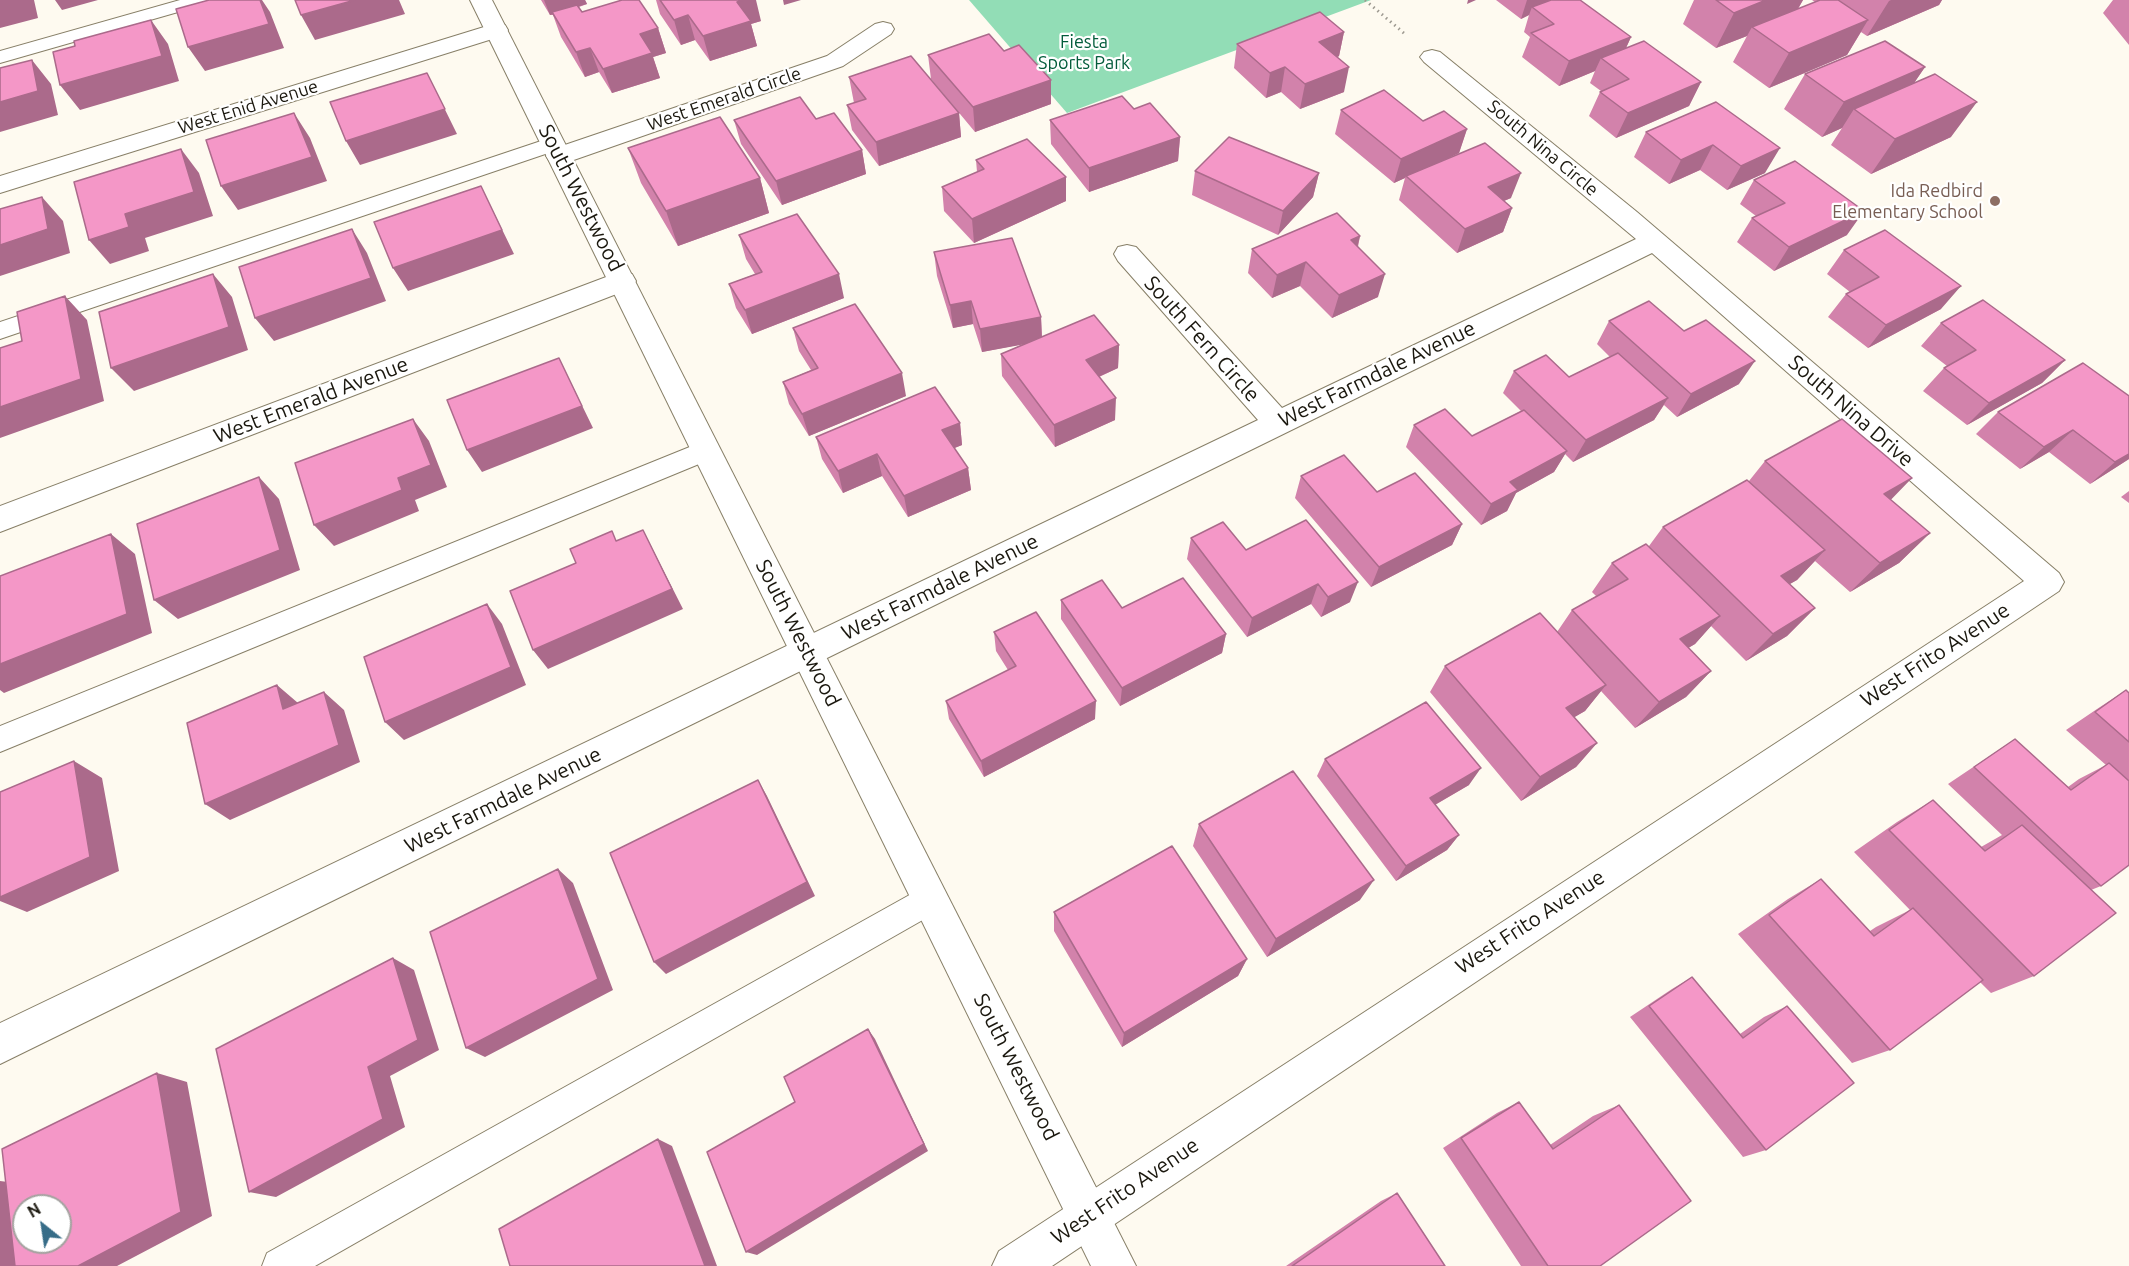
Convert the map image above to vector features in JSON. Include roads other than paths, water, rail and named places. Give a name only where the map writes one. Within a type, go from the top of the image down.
[{"type":"street","name":"South Westwood","points":[[482,0],[1114,1266]]},
{"type":"street","name":"West Emerald Circle","points":[[556,150],[835,61],[883,29]]},
{"type":"street","name":"West Enid Avenue","points":[[0,185],[497,30]]},
{"type":"street","name":"South Nina Circle","points":[[1432,57],[1654,241]]},
{"type":"street","name":"West Farmdale Avenue","points":[[0,1044],[1654,241]]},
{"type":"street","name":"South Nina Drive","points":[[1654,241],[2048,582]]},
{"type":"street","name":"South Fern Circle","points":[[1127,254],[1278,423]]},
{"type":"street","name":"West Emerald Avenue","points":[[0,519],[622,281]]},
{"type":"street","name":"West Frito Avenue","points":[[1014,1266],[1089,1214],[2048,582]]},
{"type":"lane","points":[[0,57],[200,0]]},
{"type":"lane","points":[[0,331],[556,150]]},
{"type":"lane","points":[[0,739],[707,450]]},
{"type":"lane","points":[[280,1266],[931,898]]},
{"type":"place","name":"Ida Redbird Elementary School","points":[[1995,201]]},
{"type":"park label","name":"Fiesta Sports Park","points":[[1084,52]]}]
